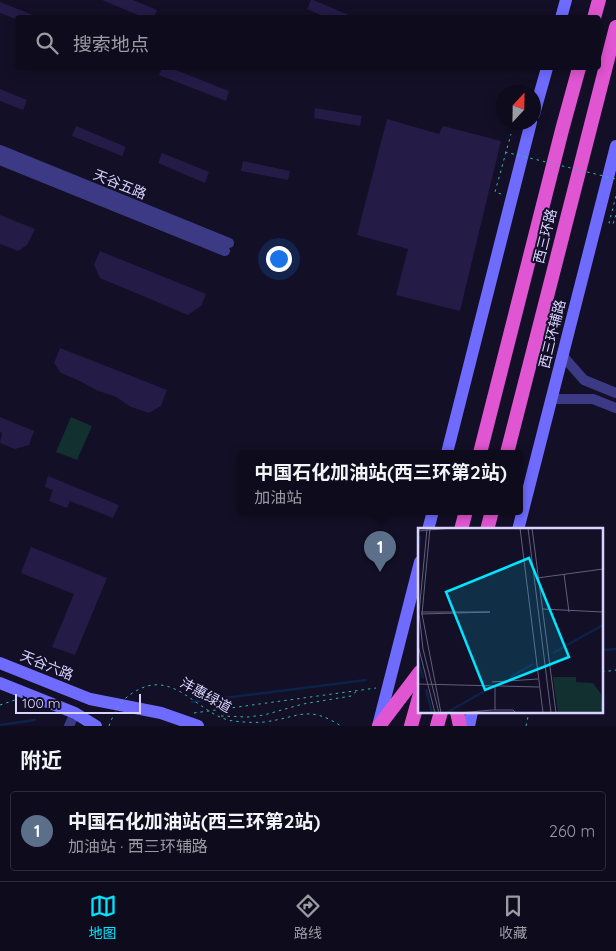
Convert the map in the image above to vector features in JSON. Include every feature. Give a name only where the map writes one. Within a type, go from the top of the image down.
[{"type":"highway","points":[[595,15],[599,0]]},
{"type":"highway","name":"西三环路","points":[[508,450],[616,27]]},
{"type":"highway","name":"西三环路","points":[[481,450],[562,130],[579,70]]},
{"type":"highway","points":[[462,528],[465,515]]},
{"type":"highway","points":[[488,528],[491,515]]},
{"type":"highway","points":[[379,726],[418,675]]},
{"type":"highway","points":[[412,726],[418,702]]},
{"type":"main road","points":[[562,15],[566,0]]},
{"type":"main road","points":[[541,89],[546,70]]},
{"type":"main road","points":[[448,450],[529,130]]},
{"type":"main road","name":"西三环辅路","points":[[523,510],[616,146]]},
{"type":"main road","points":[[429,528],[432,515]]},
{"type":"main road","name":"西三环辅路","points":[[519,528],[522,515]]},
{"type":"main road","points":[[379,726],[418,570]]},
{"type":"main road","name":"天谷六路","points":[[0,663],[90,699],[160,713],[198,726]]},
{"type":"main road","points":[[0,683],[75,713],[96,726]]},
{"type":"street","name":"天谷五路","points":[[0,150],[227,247],[0,160]]},
{"type":"street","points":[[562,355],[584,380],[616,393]]},
{"type":"street","points":[[551,399],[593,399],[616,408]]},
{"type":"street","points":[[69,726],[75,713]]},
{"type":"path","points":[[495,192],[511,134]]},
{"type":"path","points":[[505,152],[616,179]]},
{"type":"path","points":[[616,196],[609,223],[614,224],[616,215]]},
{"type":"path","name":"沣惠绿道","points":[[109,726],[120,702],[140,688],[164,685],[176,688],[200,706],[231,720],[256,722],[299,714],[311,714],[323,716],[341,726]]},
{"type":"path","points":[[194,712],[388,686]]},
{"type":"path","points":[[221,716],[248,717],[303,704],[341,698],[355,694],[358,690]]},
{"type":"green space","points":[[71,417],[92,426],[77,460],[56,452]]},
{"type":"building","points":[[102,0],[133,0],[157,10],[155,15],[138,15]]},
{"type":"building","points":[[311,0],[313,0],[349,15],[321,15],[307,9]]},
{"type":"building","points":[[0,2],[33,15],[15,15],[15,19],[0,13]]},
{"type":"building","points":[[161,70],[176,70],[229,91],[226,101],[159,75]]},
{"type":"building","points":[[0,89],[27,100],[23,110],[0,101]]},
{"type":"building","points":[[315,108],[362,116],[360,126],[314,118]]},
{"type":"building","points":[[387,119],[439,134],[443,126],[501,141],[460,311],[396,295],[408,249],[357,235]]},
{"type":"building","points":[[76,126],[126,147],[122,156],[72,136]]},
{"type":"building","points":[[162,153],[209,172],[205,183],[158,163]]},
{"type":"building","points":[[243,161],[290,171],[288,180],[241,171]]},
{"type":"building","points":[[0,215],[35,229],[27,245],[18,251],[0,244]]},
{"type":"building","points":[[100,251],[206,294],[201,306],[188,315],[100,278],[94,265]]},
{"type":"building","points":[[60,348],[167,390],[161,406],[149,413],[131,407],[116,397],[96,390],[61,373],[54,363]]},
{"type":"building","points":[[0,417],[34,431],[29,445],[15,449],[0,443],[2,433],[0,432]]},
{"type":"building","points":[[48,476],[119,505],[113,518],[70,501],[67,508],[49,501],[53,490],[45,487]]},
{"type":"building","points":[[31,547],[107,578],[75,655],[52,647],[74,594],[21,573]]},
{"type":"waterway","points":[[604,650],[616,649]]},
{"type":"waterway","points":[[192,702],[366,680]]},
{"type":"waterway","points":[[0,725],[35,720]]},
{"type":"place","name":"中国石化加油站(西三环第2站)","points":[[380,572]]}]
